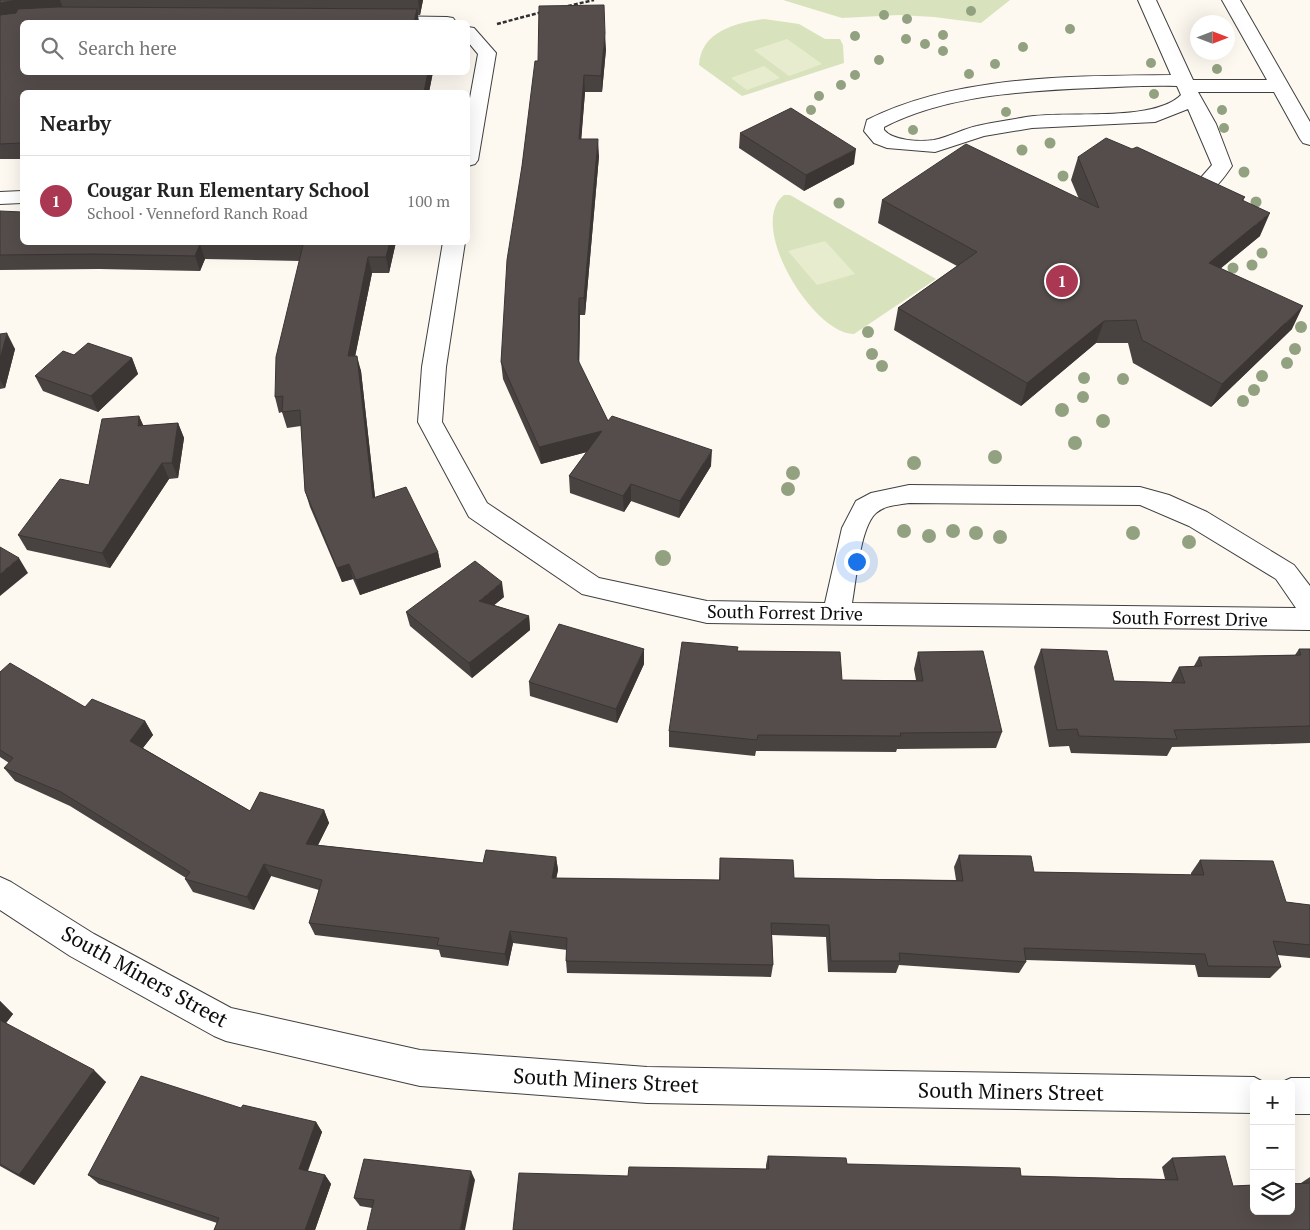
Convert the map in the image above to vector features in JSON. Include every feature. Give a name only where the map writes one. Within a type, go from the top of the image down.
[{"type":"street","points":[[1147,0],[1186,87],[1206,124],[1222,166],[1201,189]]},
{"type":"street","points":[[1231,0],[1289,92],[1310,139]]},
{"type":"street","points":[[470,34],[487,53],[470,149]]},
{"type":"street","points":[[1186,87],[1183,104],[1155,116],[1032,122],[980,131],[935,146],[894,144],[881,139],[874,131],[874,124],[929,102],[1012,87],[1055,83],[1186,87],[1289,92]]},
{"type":"street","points":[[0,198],[20,197]]},
{"type":"street","name":"South Forrest Drive","points":[[454,245],[434,367],[430,422],[478,510],[592,587],[707,612],[1310,619]]},
{"type":"street","points":[[836,613],[855,523],[866,507],[886,498],[909,494],[1140,496],[1160,502],[1198,519],[1285,572],[1310,607]]},
{"type":"street","name":"South Miners Street","points":[[0,892],[82,945],[226,1024],[420,1068],[647,1085],[1250,1095]]},
{"type":"street","points":[[1295,1096],[1310,1096]]},
{"type":"path","points":[[560,8],[594,0]]},
{"type":"path","points":[[470,31],[543,12]]},
{"type":"green space","points":[[783,0],[1010,0],[981,23],[899,15],[842,18]]},
{"type":"green space","points":[[764,19],[799,24],[825,39],[840,39],[843,45],[844,63],[742,96],[699,65],[701,53],[713,37],[732,26]]},
{"type":"green space","points":[[787,39],[822,64],[789,76],[754,50]]},
{"type":"green space","points":[[764,66],[780,78],[747,90],[731,78]]},
{"type":"green space","points":[[784,195],[790,195],[936,279],[854,334],[838,329],[820,316],[804,298],[789,276],[779,252],[773,229],[774,210]]},
{"type":"green space","points":[[825,241],[855,274],[817,285],[788,251]]},
{"type":"building","points":[[0,0],[17,0],[0,3]]},
{"type":"building","points":[[604,5],[605,33],[601,76],[584,75],[579,139],[598,139],[584,298],[579,298],[578,360],[608,421],[612,416],[712,450],[680,501],[631,484],[623,496],[569,476],[602,431],[539,447],[501,362],[507,260],[522,166],[535,61],[538,61],[539,6]]},
{"type":"building","points":[[58,7],[417,9],[414,20],[20,20],[20,75],[427,75],[424,90],[20,90],[20,143],[0,144],[0,15],[16,13],[18,9]]},
{"type":"building","points":[[791,108],[856,149],[806,175],[740,133]]},
{"type":"building","points":[[1106,138],[1132,149],[1137,147],[1245,197],[1242,200],[1270,213],[1209,263],[1303,306],[1222,384],[1142,340],[1136,320],[1104,321],[1027,383],[898,308],[977,252],[882,200],[966,144],[1099,208],[1078,157]]},
{"type":"building","points":[[0,211],[20,212],[20,245],[200,245],[195,256],[0,255]]},
{"type":"building","points":[[303,245],[389,245],[386,257],[368,257],[348,356],[357,356],[373,498],[406,487],[438,552],[356,580],[349,564],[337,568],[305,491],[300,410],[282,412],[283,396],[275,397],[276,357]]},
{"type":"building","points":[[7,333],[0,359],[0,334]]},
{"type":"building","points":[[88,343],[132,358],[91,396],[35,376],[63,351],[74,355]]},
{"type":"building","points":[[139,416],[138,426],[178,423],[172,463],[162,463],[102,553],[18,535],[60,479],[89,485],[102,419]]},
{"type":"building","points":[[0,547],[19,558],[0,574]]},
{"type":"building","points":[[475,561],[502,582],[479,601],[529,616],[469,663],[406,612]]},
{"type":"building","points":[[559,624],[644,649],[616,709],[529,682]]},
{"type":"building","points":[[682,642],[738,647],[737,651],[840,652],[842,680],[923,681],[918,652],[983,651],[1002,732],[900,733],[901,736],[758,735],[757,740],[669,731]]},
{"type":"building","points":[[1041,649],[1107,651],[1114,681],[1185,683],[1179,667],[1202,666],[1199,657],[1301,655],[1299,649],[1310,649],[1310,726],[1174,730],[1177,739],[1079,736],[1077,729],[1057,730]]},
{"type":"building","points":[[10,663],[85,707],[92,699],[145,721],[130,741],[250,811],[260,792],[324,810],[306,844],[483,863],[486,850],[556,857],[552,878],[720,880],[720,858],[793,860],[794,878],[963,881],[959,855],[1031,856],[1034,872],[1204,875],[1200,860],[1273,861],[1286,902],[1310,905],[1310,945],[1273,941],[1281,967],[1208,966],[1205,954],[1024,948],[1026,962],[899,953],[900,961],[831,961],[829,925],[771,923],[773,965],[566,961],[567,938],[510,931],[505,954],[437,945],[439,938],[309,923],[322,880],[264,864],[247,897],[185,879],[190,872],[61,792],[4,768],[13,758],[0,750],[0,672]]},
{"type":"building","points":[[0,1020],[94,1070],[19,1175],[0,1164]]},
{"type":"building","points":[[141,1076],[241,1108],[243,1105],[316,1122],[299,1169],[325,1175],[305,1230],[214,1230],[219,1218],[88,1175]]},
{"type":"building","points":[[768,1156],[846,1158],[847,1164],[1020,1168],[1021,1176],[1178,1180],[1172,1158],[1225,1156],[1233,1186],[1250,1185],[1250,1215],[1295,1215],[1295,1184],[1310,1183],[1310,1230],[513,1230],[519,1173],[628,1176],[629,1167],[769,1169]]},
{"type":"building","points":[[364,1159],[471,1171],[460,1230],[367,1230],[374,1200],[354,1198]]},
{"type":"place","name":"Cougar Run Elementary School","points":[[1062,281]]}]
